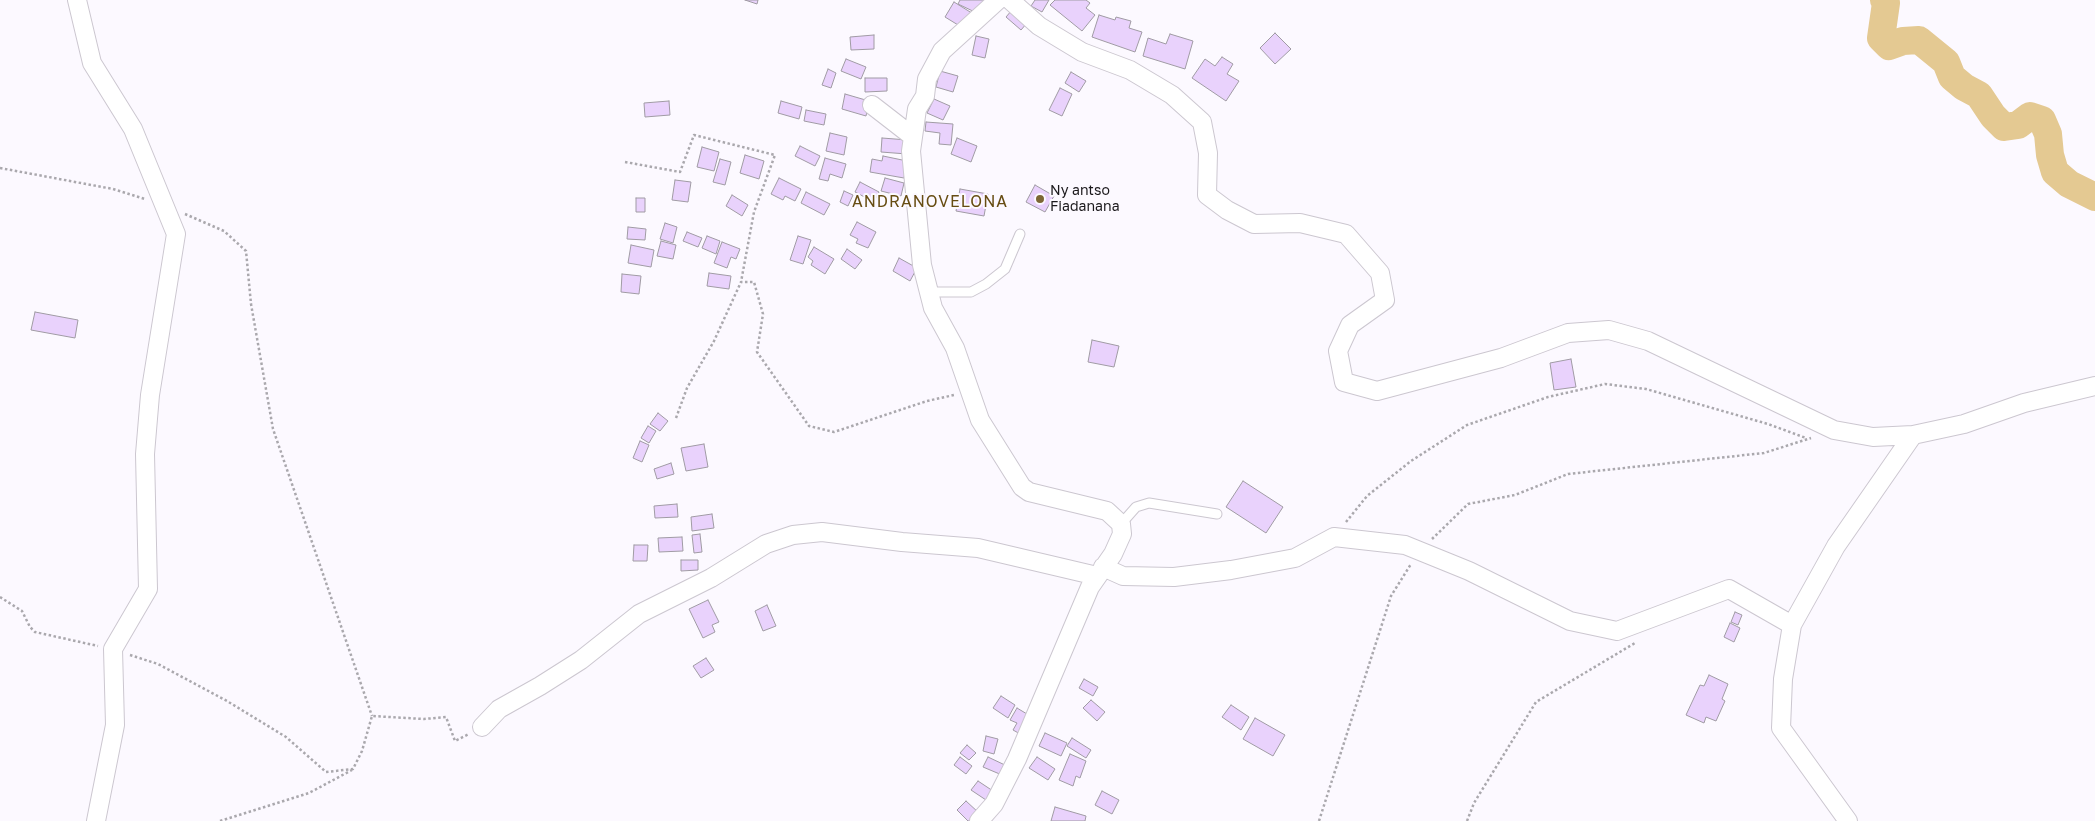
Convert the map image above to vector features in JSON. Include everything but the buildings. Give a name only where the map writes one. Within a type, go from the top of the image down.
[{"type":"street","points":[[77,0],[92,63],[133,129],[176,234],[150,395],[145,454],[148,589],[113,649],[115,724],[96,821]]},
{"type":"street","points":[[979,821],[994,804],[1017,759],[1090,587],[1122,534],[1121,524],[1108,511],[1029,492],[1022,487],[980,420],[955,348],[933,308],[922,265],[911,151],[917,109],[925,96],[927,79],[942,51],[998,0]]},
{"type":"street","points":[[1010,0],[1039,26],[1082,52],[1130,70],[1172,95],[1202,122],[1208,153],[1208,194],[1227,210],[1254,224],[1300,223],[1346,234],[1380,273],[1385,300],[1350,325],[1338,351],[1344,382],[1376,391],[1501,358],[1568,333],[1608,330],[1648,341],[1834,430],[1873,437],[1913,435],[1964,424],[2024,403],[2095,386]]},
{"type":"street","points":[[872,106],[912,136]]},
{"type":"street","points":[[1848,821],[1781,728],[1783,679],[1792,625],[1836,546],[1913,435]]},
{"type":"street","points":[[482,727],[499,708],[540,686],[581,660],[638,614],[711,578],[766,544],[793,535],[822,532],[902,542],[978,548],[1123,576],[1183,576],[1295,558],[1334,537],[1405,545],[1469,571],[1570,621],[1617,630],[1729,589],[1792,625]]},
{"type":"lane","points":[[929,292],[971,292],[986,284],[1006,269],[1020,234]]},
{"type":"lane","points":[[1121,524],[1136,507],[1149,503],[1217,514]]},
{"type":"path","points":[[625,162],[680,172],[694,135],[775,155],[754,212],[741,282],[714,341],[687,388],[676,418]]},
{"type":"path","points":[[0,168],[113,189],[163,205],[224,231],[246,251],[251,304],[273,429],[372,716],[362,751],[353,770],[309,793],[220,821]]},
{"type":"path","points":[[741,282],[754,282],[763,314],[757,352],[809,426],[834,432],[927,401],[970,391]]},
{"type":"path","points":[[1334,537],[1366,496],[1411,461],[1467,425],[1548,397],[1605,384],[1646,389],[1768,424],[1807,439]]},
{"type":"path","points":[[1319,821],[1391,596],[1420,551],[1468,504],[1515,495],[1568,474],[1764,453],[1834,430]]},
{"type":"path","points":[[0,597],[22,611],[30,627],[35,632],[113,649],[158,664],[228,701],[286,737],[326,772],[353,770]]},
{"type":"path","points":[[1467,821],[1474,803],[1536,702],[1591,667],[1635,643],[1641,637]]},
{"type":"path","points":[[372,716],[446,717],[455,741],[482,727]]},
{"type":"waterway","points":[[1884,0],[1886,3],[1881,38],[1889,46],[1903,41],[1919,40],[1946,62],[1952,77],[1964,87],[1979,95],[1993,116],[2004,127],[2018,125],[2030,116],[2042,120],[2048,134],[2050,155],[2055,172],[2069,184],[2095,197]]},
{"type":"place","name":"Ny antso Fiadanana","points":[[1040,199]]},
{"type":"district","name":"ANDRANOVELONA","points":[[930,202]]}]
